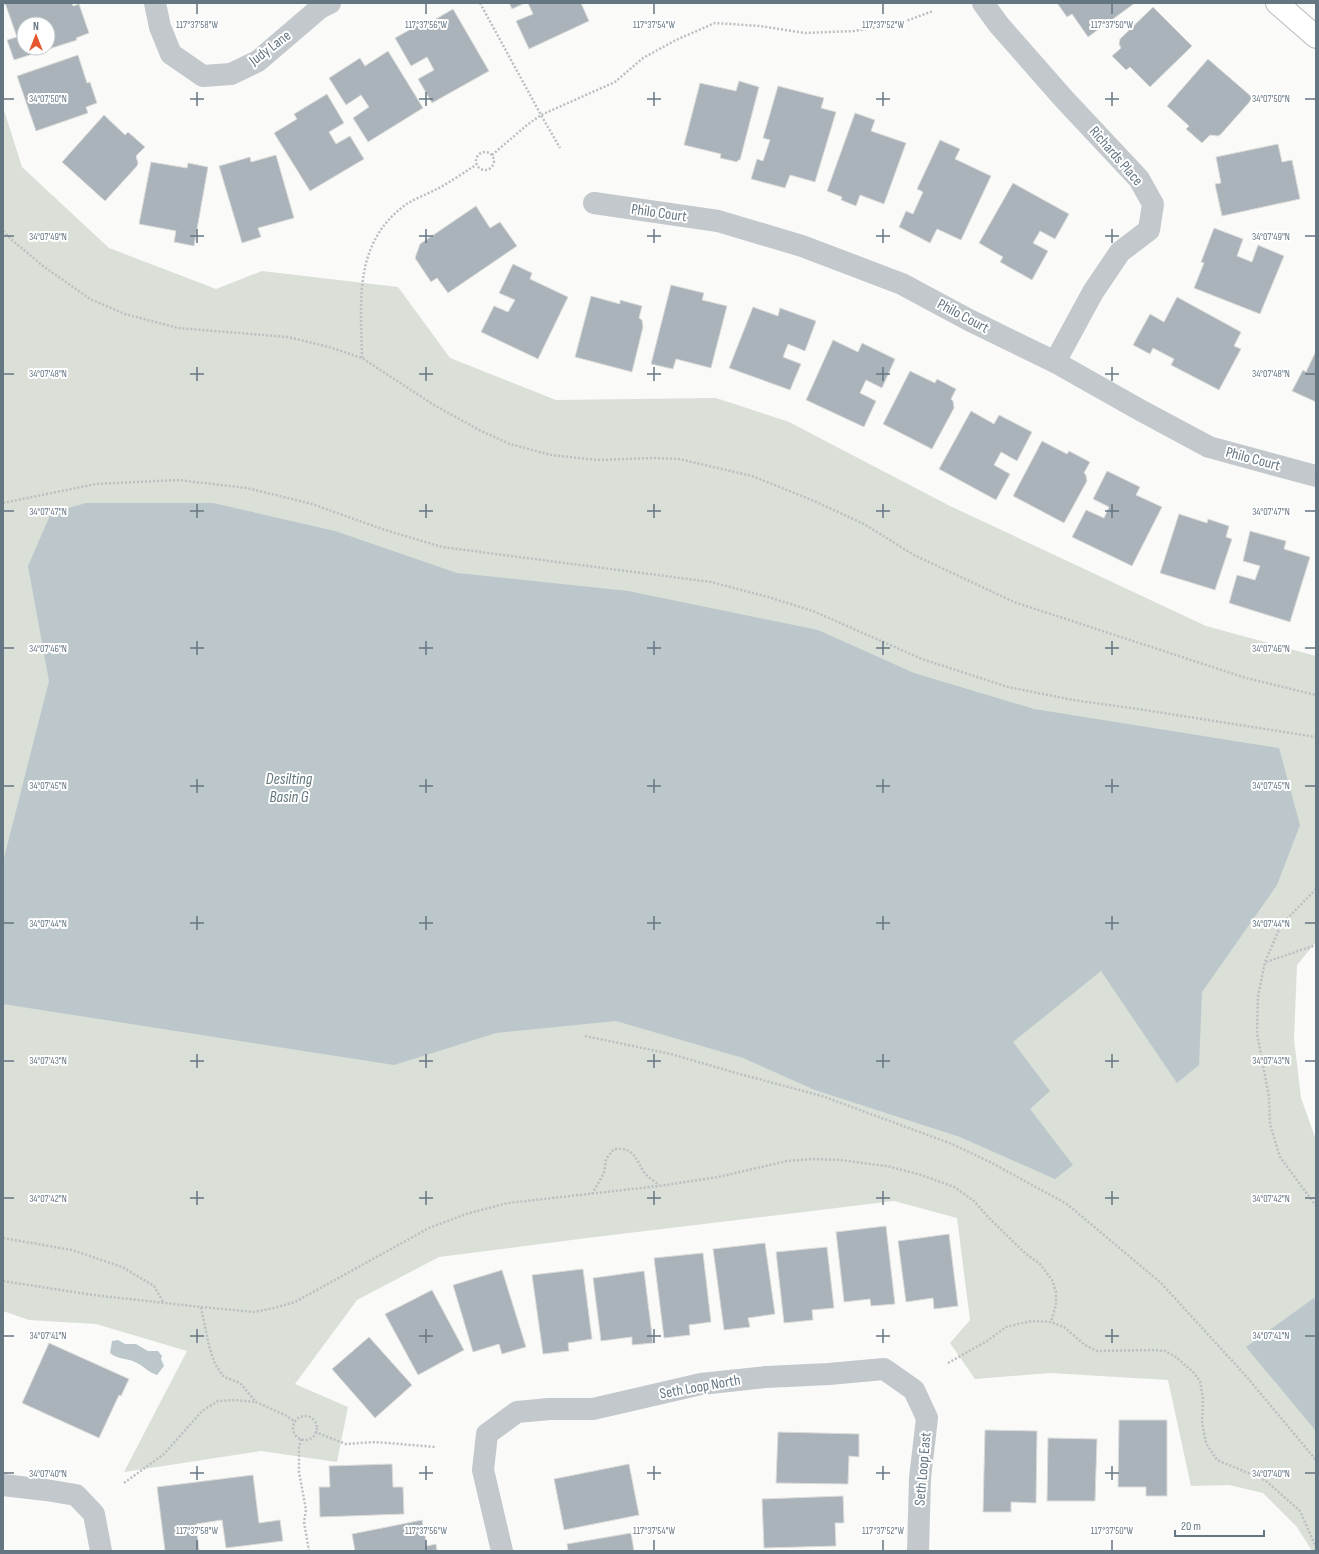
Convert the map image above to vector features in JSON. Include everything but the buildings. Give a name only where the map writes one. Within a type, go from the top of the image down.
[{"type":"street","name":"Judy Lane","points":[[155,3],[160,27],[171,54],[203,76],[231,74],[258,61],[320,8],[330,3]]},
{"type":"street","name":"Richards Place","points":[[983,3],[999,25],[1064,99],[1139,179],[1153,204],[1149,230],[1120,252],[1093,292],[1055,362]]},
{"type":"street","points":[[1277,3],[1316,37]]},
{"type":"street","name":"Philo Court","points":[[594,203],[718,221],[802,246],[902,284],[969,320],[1055,362],[1209,447],[1316,476]]},
{"type":"street","name":"Seth Loop North","points":[[502,1551],[483,1470],[487,1434],[517,1412],[549,1409],[593,1409],[702,1384],[766,1377],[829,1374],[884,1369],[914,1390]]},
{"type":"street","name":"Seth Loop East","points":[[914,1390],[927,1418],[920,1478],[918,1551]]},
{"type":"street","points":[[3,1485],[76,1495],[94,1514],[101,1551]]},
{"type":"path","points":[[480,3],[560,148]]},
{"type":"path","points":[[492,155],[541,115],[615,82],[643,58],[676,40],[716,23],[760,26],[805,33],[854,31],[898,24],[933,11]]},
{"type":"path","points":[[486,152],[492,155],[494,162],[490,168],[482,170],[476,165],[478,154],[486,152]]},
{"type":"path","points":[[362,358],[360,290],[366,261],[381,227],[406,205],[436,190],[476,165]]},
{"type":"path","points":[[3,231],[43,266],[90,299],[125,314],[178,328],[288,337],[329,347],[362,358],[434,405],[481,431],[510,444],[551,455],[598,460],[652,458],[679,459],[752,476],[814,501],[864,524],[914,555],[1014,602],[1246,678],[1316,695]]},
{"type":"path","points":[[3,503],[96,484],[178,480],[247,488],[312,504],[382,529],[442,547],[711,582],[813,611],[922,659],[1008,687],[1073,700],[1316,737]]},
{"type":"path","points":[[1316,889],[1281,925],[1265,962],[1258,996],[1258,1033],[1269,1097],[1270,1124],[1280,1157],[1316,1206]]},
{"type":"path","points":[[1265,962],[1316,945]]},
{"type":"path","points":[[585,1036],[671,1054],[822,1096],[952,1144],[990,1162],[1066,1204],[1161,1283],[1246,1376],[1316,1460]]},
{"type":"path","points":[[592,1194],[604,1173],[606,1159],[614,1148],[622,1148],[630,1151],[637,1159],[645,1173],[659,1186]]},
{"type":"path","points":[[3,1281],[93,1296],[254,1312],[295,1302],[429,1228],[466,1214],[508,1203],[659,1186],[718,1177],[788,1161],[813,1159],[840,1160],[887,1166],[921,1175],[954,1187],[973,1200],[1021,1249],[1040,1264],[1052,1280],[1056,1292],[1056,1305],[1051,1322]]},
{"type":"path","points":[[3,1238],[72,1250],[122,1267],[154,1286],[164,1302]]},
{"type":"path","points":[[202,1307],[209,1346],[216,1364],[224,1377],[240,1383],[256,1402]]},
{"type":"path","points":[[948,1363],[1006,1327],[1031,1321],[1051,1322],[1064,1327],[1085,1345],[1097,1351],[1165,1351],[1176,1357],[1193,1372],[1200,1381],[1203,1399],[1202,1422],[1206,1444],[1217,1460],[1265,1480],[1300,1511],[1316,1547]]},
{"type":"path","points":[[124,1483],[164,1454],[202,1411],[218,1401],[236,1400],[256,1402],[287,1416],[295,1422]]},
{"type":"path","points":[[302,1417],[310,1418],[315,1423],[316,1432],[313,1437],[302,1440],[298,1438],[293,1432],[295,1422],[302,1417]]},
{"type":"path","points":[[316,1432],[346,1444],[375,1442],[436,1447]]},
{"type":"path","points":[[302,1440],[299,1448],[299,1472],[306,1510],[304,1522],[309,1551]]},
{"type":"shaded area","points":[[3,107],[22,167],[109,248],[216,289],[262,271],[398,287],[450,358],[556,400],[716,398],[789,422],[948,505],[1206,626],[1316,656],[1316,942],[1297,965],[1294,1039],[1301,1098],[1316,1140],[1316,1551],[1312,1551],[1297,1527],[1263,1493],[1229,1485],[1191,1486],[1168,1380],[1050,1373],[975,1379],[950,1343],[970,1320],[957,1218],[894,1201],[439,1257],[357,1300],[295,1384],[348,1407],[337,1462],[261,1451],[124,1472],[187,1351],[96,1324],[29,1320],[3,1311]]},
{"type":"water","name":"Desilting Basin G","points":[[86,503],[213,503],[335,531],[457,573],[628,591],[818,630],[914,673],[1034,709],[1279,748],[1300,825],[1277,885],[1202,992],[1199,1065],[1177,1083],[1101,971],[1013,1042],[1050,1091],[1030,1109],[1073,1165],[1055,1179],[960,1137],[815,1090],[743,1058],[616,1021],[496,1033],[394,1065],[3,1004],[3,862],[49,681],[28,566],[51,513]]},
{"type":"water","points":[[1314,1298],[1316,1301],[1316,1431],[1246,1347]]},
{"type":"water","points":[[118,1340],[125,1344],[136,1344],[148,1351],[158,1351],[162,1356],[161,1359],[164,1366],[157,1375],[134,1361],[113,1355],[110,1353],[112,1341]]}]
